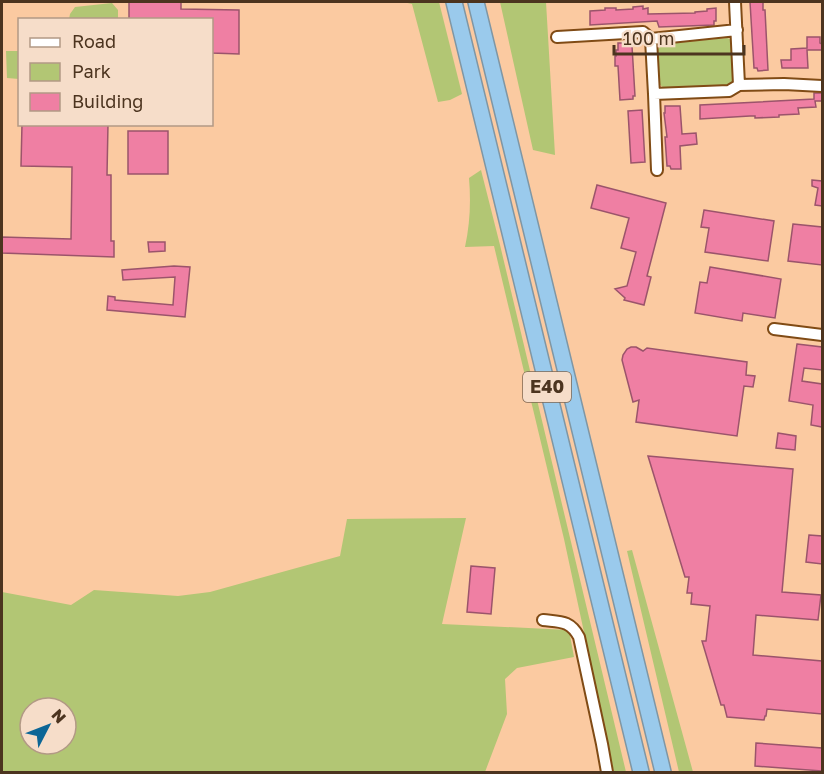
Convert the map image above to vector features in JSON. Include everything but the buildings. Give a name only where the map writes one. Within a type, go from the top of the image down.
[{"type":"highway","name":"E40","points":[[454,2],[641,772]]},
{"type":"highway","name":"E40","points":[[476,2],[663,772]]},
{"type":"street","points":[[735,2],[740,85]]},
{"type":"street","points":[[557,37],[737,30]]},
{"type":"street","points":[[647,35],[654,94],[657,170]]},
{"type":"street","points":[[654,94],[729,91],[740,85],[822,86]]},
{"type":"street","points":[[774,329],[822,335]]},
{"type":"street","points":[[543,620],[565,622],[576,631],[579,638],[607,772]]},
{"type":"green space","points":[[403,2],[439,2],[462,94],[450,100],[438,102],[412,4]]},
{"type":"green space","points":[[500,2],[546,2],[555,155],[533,150]]},
{"type":"green space","points":[[112,3],[118,10],[118,18],[69,18],[75,7]]},
{"type":"green space","points":[[727,38],[733,40],[736,82],[732,87],[665,89],[659,84],[658,49],[663,44]]},
{"type":"green space","points":[[6,51],[18,51],[18,79],[7,78]]},
{"type":"green space","points":[[481,170],[626,772],[614,772],[564,539],[494,246],[465,247],[470,213],[469,178]]},
{"type":"green space","points":[[466,518],[442,624],[569,630],[574,657],[517,668],[505,679],[507,714],[485,772],[2,772],[2,592],[71,605],[94,590],[178,596],[210,592],[340,556],[347,519]]},
{"type":"green space","points":[[632,550],[693,772],[679,772],[627,551]]}]
